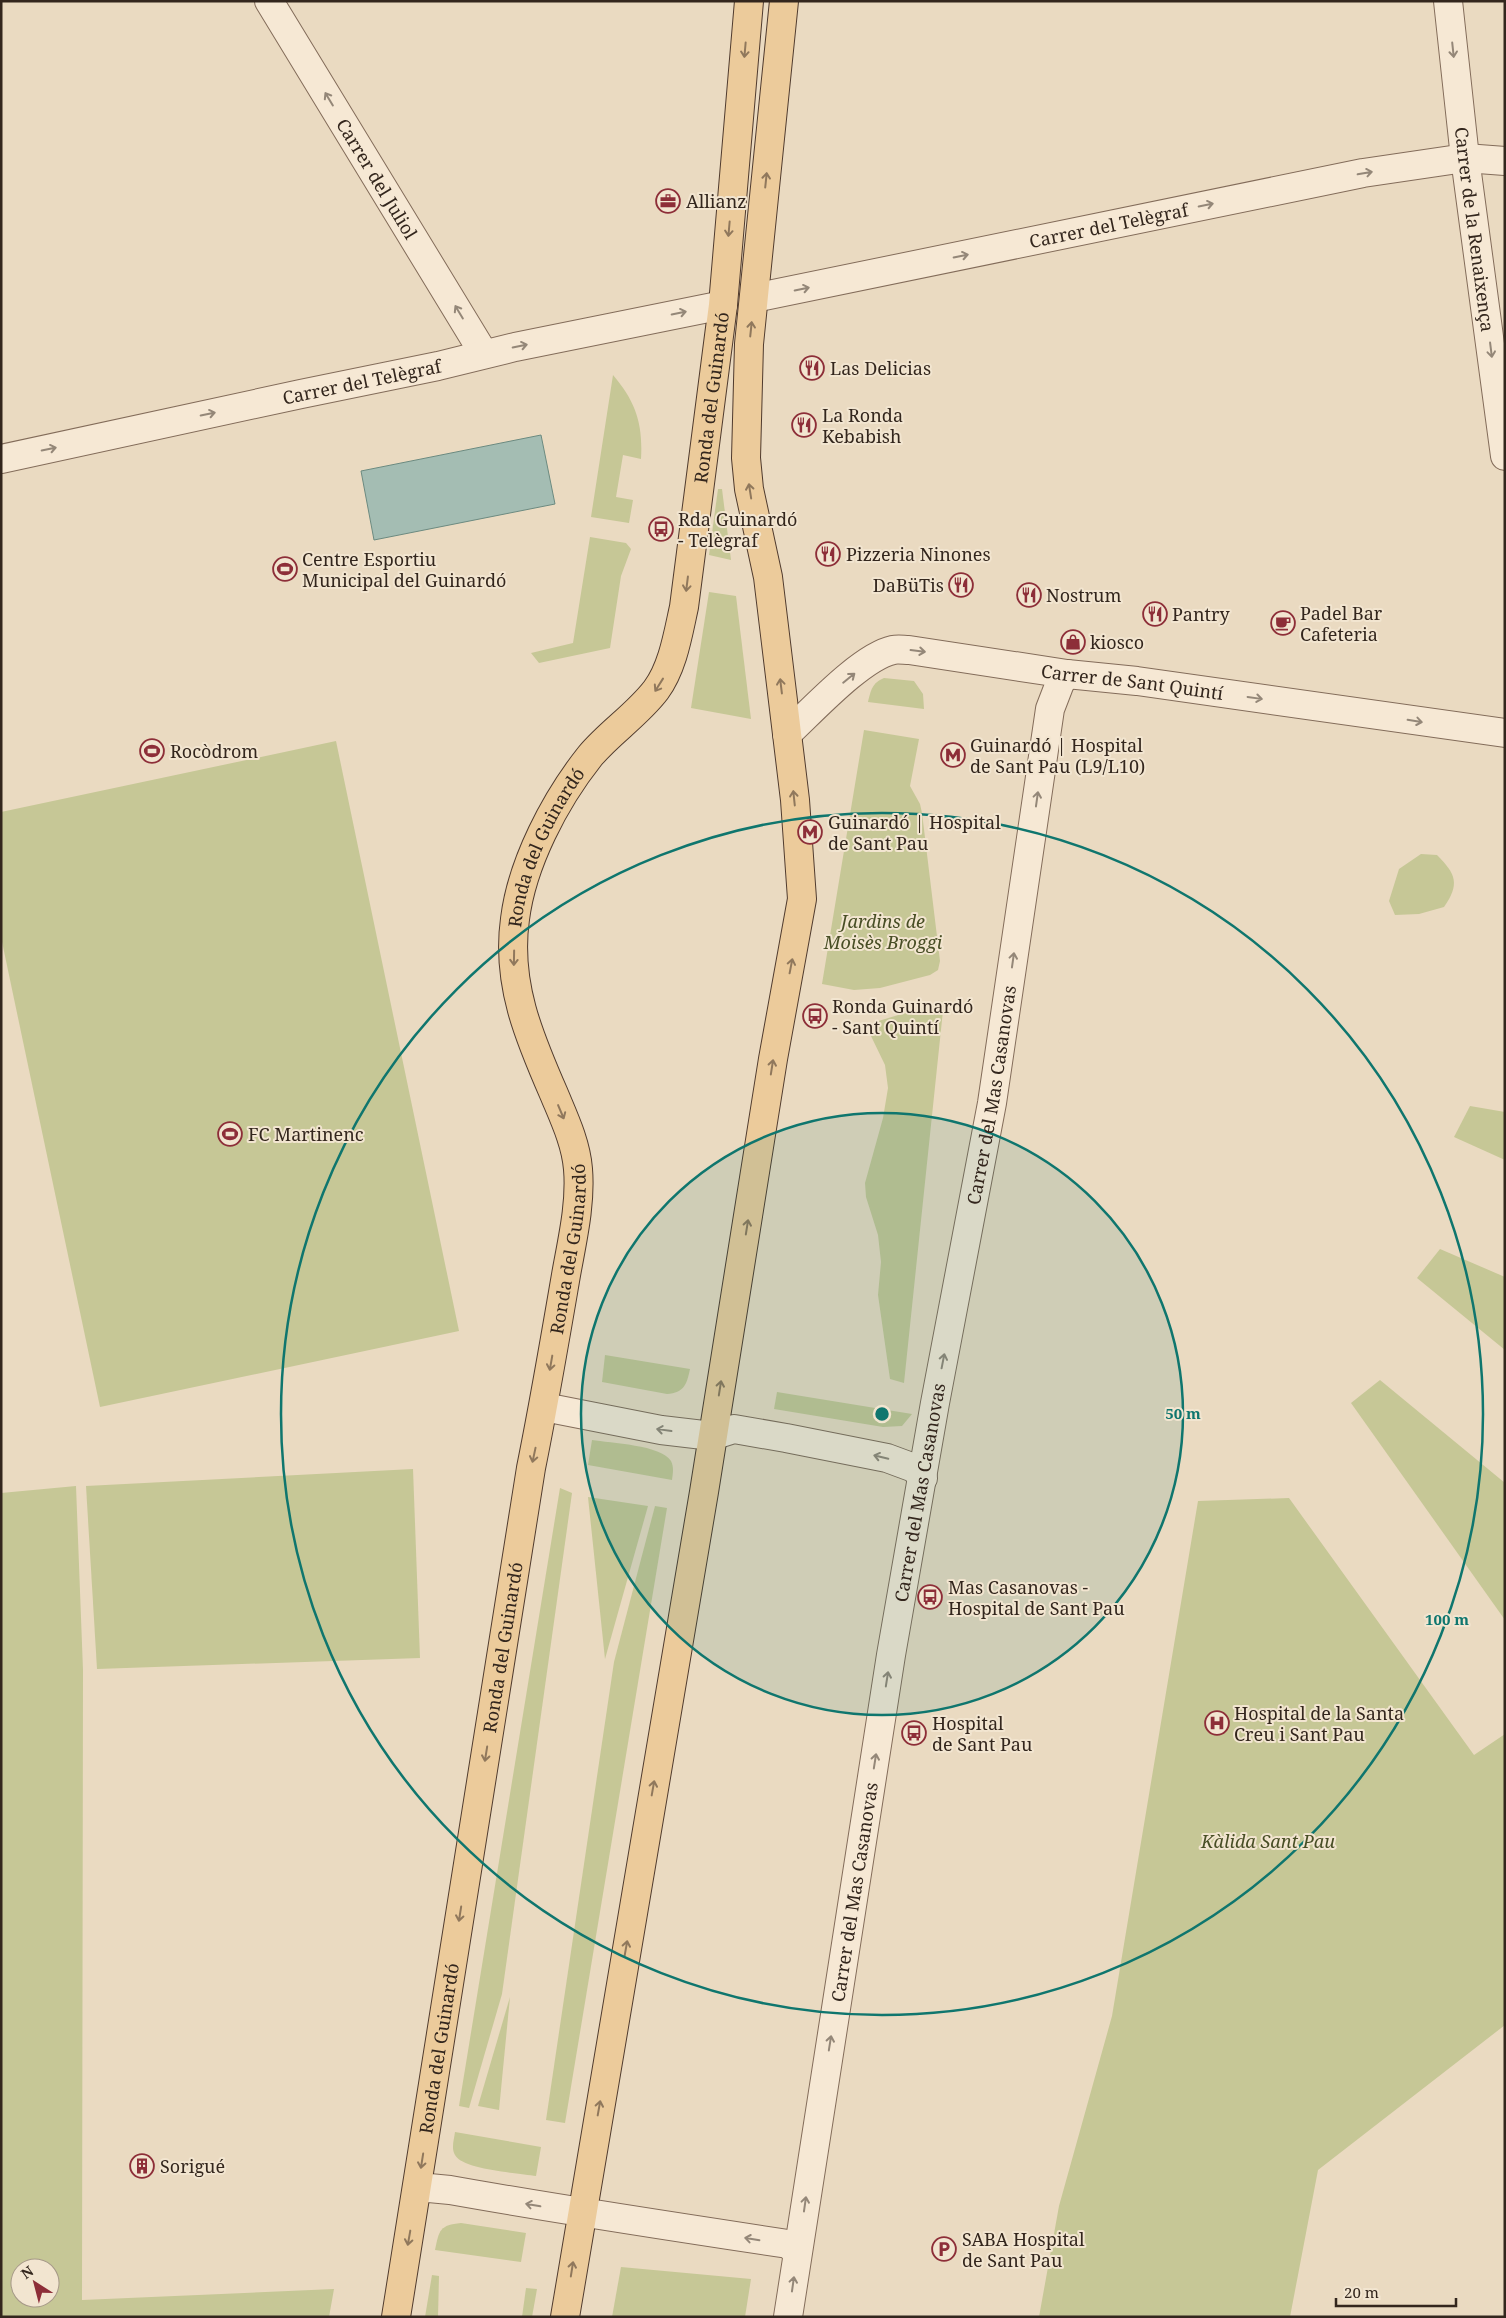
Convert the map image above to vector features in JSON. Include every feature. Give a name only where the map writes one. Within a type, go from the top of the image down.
[{"type":"main road","name":"Ronda del Guinardó","points":[[396,2317],[530,1477],[544,1407],[577,1203],[578,1168],[570,1134],[528,1033],[513,976],[515,920],[527,866],[548,821],[590,757],[656,690],[665,674],[674,648],[684,607],[723,305],[749,1]]},
{"type":"main road","name":"Ronda del Guinardó","points":[[564,2317],[802,899],[787,734],[768,578],[749,489],[746,458],[749,344],[784,1]]},
{"type":"main road","points":[[723,305],[754,298]]},
{"type":"street","name":"Carrer del Juliol","points":[[269,1],[484,354]]},
{"type":"street","name":"Carrer de la Renaixença","points":[[1448,1],[1465,158],[1505,456]]},
{"type":"street","name":"Carrer del Telègraf","points":[[754,298],[1418,163],[1465,158],[1505,161]]},
{"type":"street","name":"Carrer del Telègraf","points":[[1,460],[438,366],[484,354],[723,305]]},
{"type":"street","name":"Carrer de Sant Quintí","points":[[787,734],[840,685],[871,660],[894,650],[924,652],[1067,674],[1138,681],[1505,733]]},
{"type":"street","name":"Carrer del Mas Casanovas","points":[[788,2317],[891,1655],[935,1403],[992,1103],[1050,709],[1060,683],[1067,674]]},
{"type":"street","points":[[544,1407],[661,1430],[712,1436],[734,1429],[887,1458],[914,1468],[923,1478]]},
{"type":"street","points":[[417,2190],[429,2188],[450,2190],[581,2213],[788,2244],[797,2252]]},
{"type":"green space","points":[[613,375],[632,404],[641,435],[641,459],[623,455],[616,497],[633,500],[629,523],[591,517]]},
{"type":"green space","points":[[718,489],[722,489],[731,560],[709,555]]},
{"type":"green space","points":[[590,537],[626,543],[631,549],[621,576],[610,648],[539,663],[531,653],[573,643]]},
{"type":"green space","points":[[709,592],[736,596],[751,719],[691,708]]},
{"type":"green space","points":[[884,678],[914,681],[923,694],[924,709],[868,702],[874,685]]},
{"type":"green space","name":"Jardins de Moisès Broggi","points":[[864,730],[919,739],[910,786],[920,804],[922,813],[940,961],[938,970],[930,975],[880,988],[854,990],[822,984]]},
{"type":"green space","name":"FC Martinenc","points":[[336,741],[459,1331],[100,1407],[1,937],[1,812]]},
{"type":"green space","points":[[1421,854],[1437,855],[1448,868],[1454,880],[1452,892],[1444,907],[1419,914],[1395,915],[1389,901],[1399,869]]},
{"type":"green space","name":"Jardins de Moisès Broggi","points":[[944,1001],[904,1383],[890,1379],[878,1295],[881,1262],[878,1235],[866,1197],[865,1183],[883,1118],[888,1088],[885,1065],[870,1034],[872,1023]]},
{"type":"green space","points":[[1470,1106],[1505,1112],[1505,1160],[1454,1137]]},
{"type":"green space","points":[[1440,1249],[1505,1277],[1505,1350],[1417,1278]]},
{"type":"green space","points":[[605,1355],[690,1369],[688,1379],[681,1390],[667,1394],[602,1382]]},
{"type":"green space","points":[[1380,1380],[1505,1483],[1505,1620],[1351,1403]]},
{"type":"green space","points":[[777,1392],[912,1414],[902,1426],[883,1427],[774,1409]]},
{"type":"green space","points":[[592,1440],[657,1451],[671,1461],[673,1468],[672,1480],[588,1465]]},
{"type":"green space","points":[[413,1469],[420,1658],[97,1669],[86,1486]]},
{"type":"green space","points":[[76,1486],[83,1670],[82,2300],[334,2289],[329,2317],[1,2317],[1,1493]]},
{"type":"green space","points":[[560,1488],[572,1493],[502,1994],[469,2108],[459,2106]]},
{"type":"green space","points":[[588,1497],[648,1506],[605,1659]]},
{"type":"green space","name":"Kàlida Sant Pau","points":[[1289,1498],[1474,1755],[1505,1734],[1505,2025],[1318,2170],[1290,2317],[1039,2317],[1059,2206],[1112,2016],[1198,1501]]},
{"type":"green space","points":[[655,1506],[667,1508],[565,2123],[546,2120],[614,1662]]},
{"type":"green space","points":[[510,1997],[499,2110],[478,2106]]},
{"type":"green space","points":[[455,2132],[541,2147],[536,2176],[480,2167],[460,2160],[453,2150]]},
{"type":"green space","points":[[461,2223],[526,2233],[521,2262],[435,2250],[439,2233],[449,2225]]},
{"type":"green space","points":[[621,2267],[751,2279],[745,2317],[612,2317]]},
{"type":"green space","points":[[432,2275],[439,2276],[438,2317],[425,2317]]},
{"type":"green space","points":[[526,2288],[537,2289],[532,2317],[522,2317]]},
{"type":"shaded area","points":[[541,435],[555,504],[374,540],[361,471]]},
{"type":"place","name":"Allianz","points":[[668,201]]},
{"type":"place","name":"Las Delicias","points":[[812,368]]},
{"type":"place","name":"La Ronda Kebabish","points":[[804,425]]},
{"type":"place","name":"Rda Guinardó - Telègraf","points":[[661,529]]},
{"type":"place","name":"Pizzeria Ninones","points":[[828,554]]},
{"type":"place","name":"Centre Esportiu Municipal del Guinardó","points":[[285,569]]},
{"type":"place","name":"DaBüTis","points":[[961,585]]},
{"type":"place","name":"Nostrum","points":[[1029,595]]},
{"type":"place","name":"Pantry","points":[[1155,614]]},
{"type":"place","name":"Padel Bar Cafeteria","points":[[1283,623]]},
{"type":"place","name":"kiosco","points":[[1073,642]]},
{"type":"place","name":"Rocòdrom","points":[[152,751]]},
{"type":"place","name":"Guinardó | Hospital de Sant Pau (L9/L10)","points":[[953,755]]},
{"type":"place","name":"Guinardó | Hospital de Sant Pau","points":[[810,832]]},
{"type":"place","name":"Ronda Guinardó - Sant Quintí","points":[[815,1016]]},
{"type":"place","name":"FC Martinenc","points":[[230,1134]]},
{"type":"place","name":"Mas Casanovas - Hospital de Sant Pau","points":[[930,1597]]},
{"type":"place","name":"Hospital de la Santa Creu i Sant Pau","points":[[1217,1723]]},
{"type":"place","name":"Hospital de Sant Pau","points":[[914,1733]]},
{"type":"place","name":"Sorigué","points":[[142,2166]]},
{"type":"place","name":"SABA Hospital de Sant Pau","points":[[944,2249]]}]
